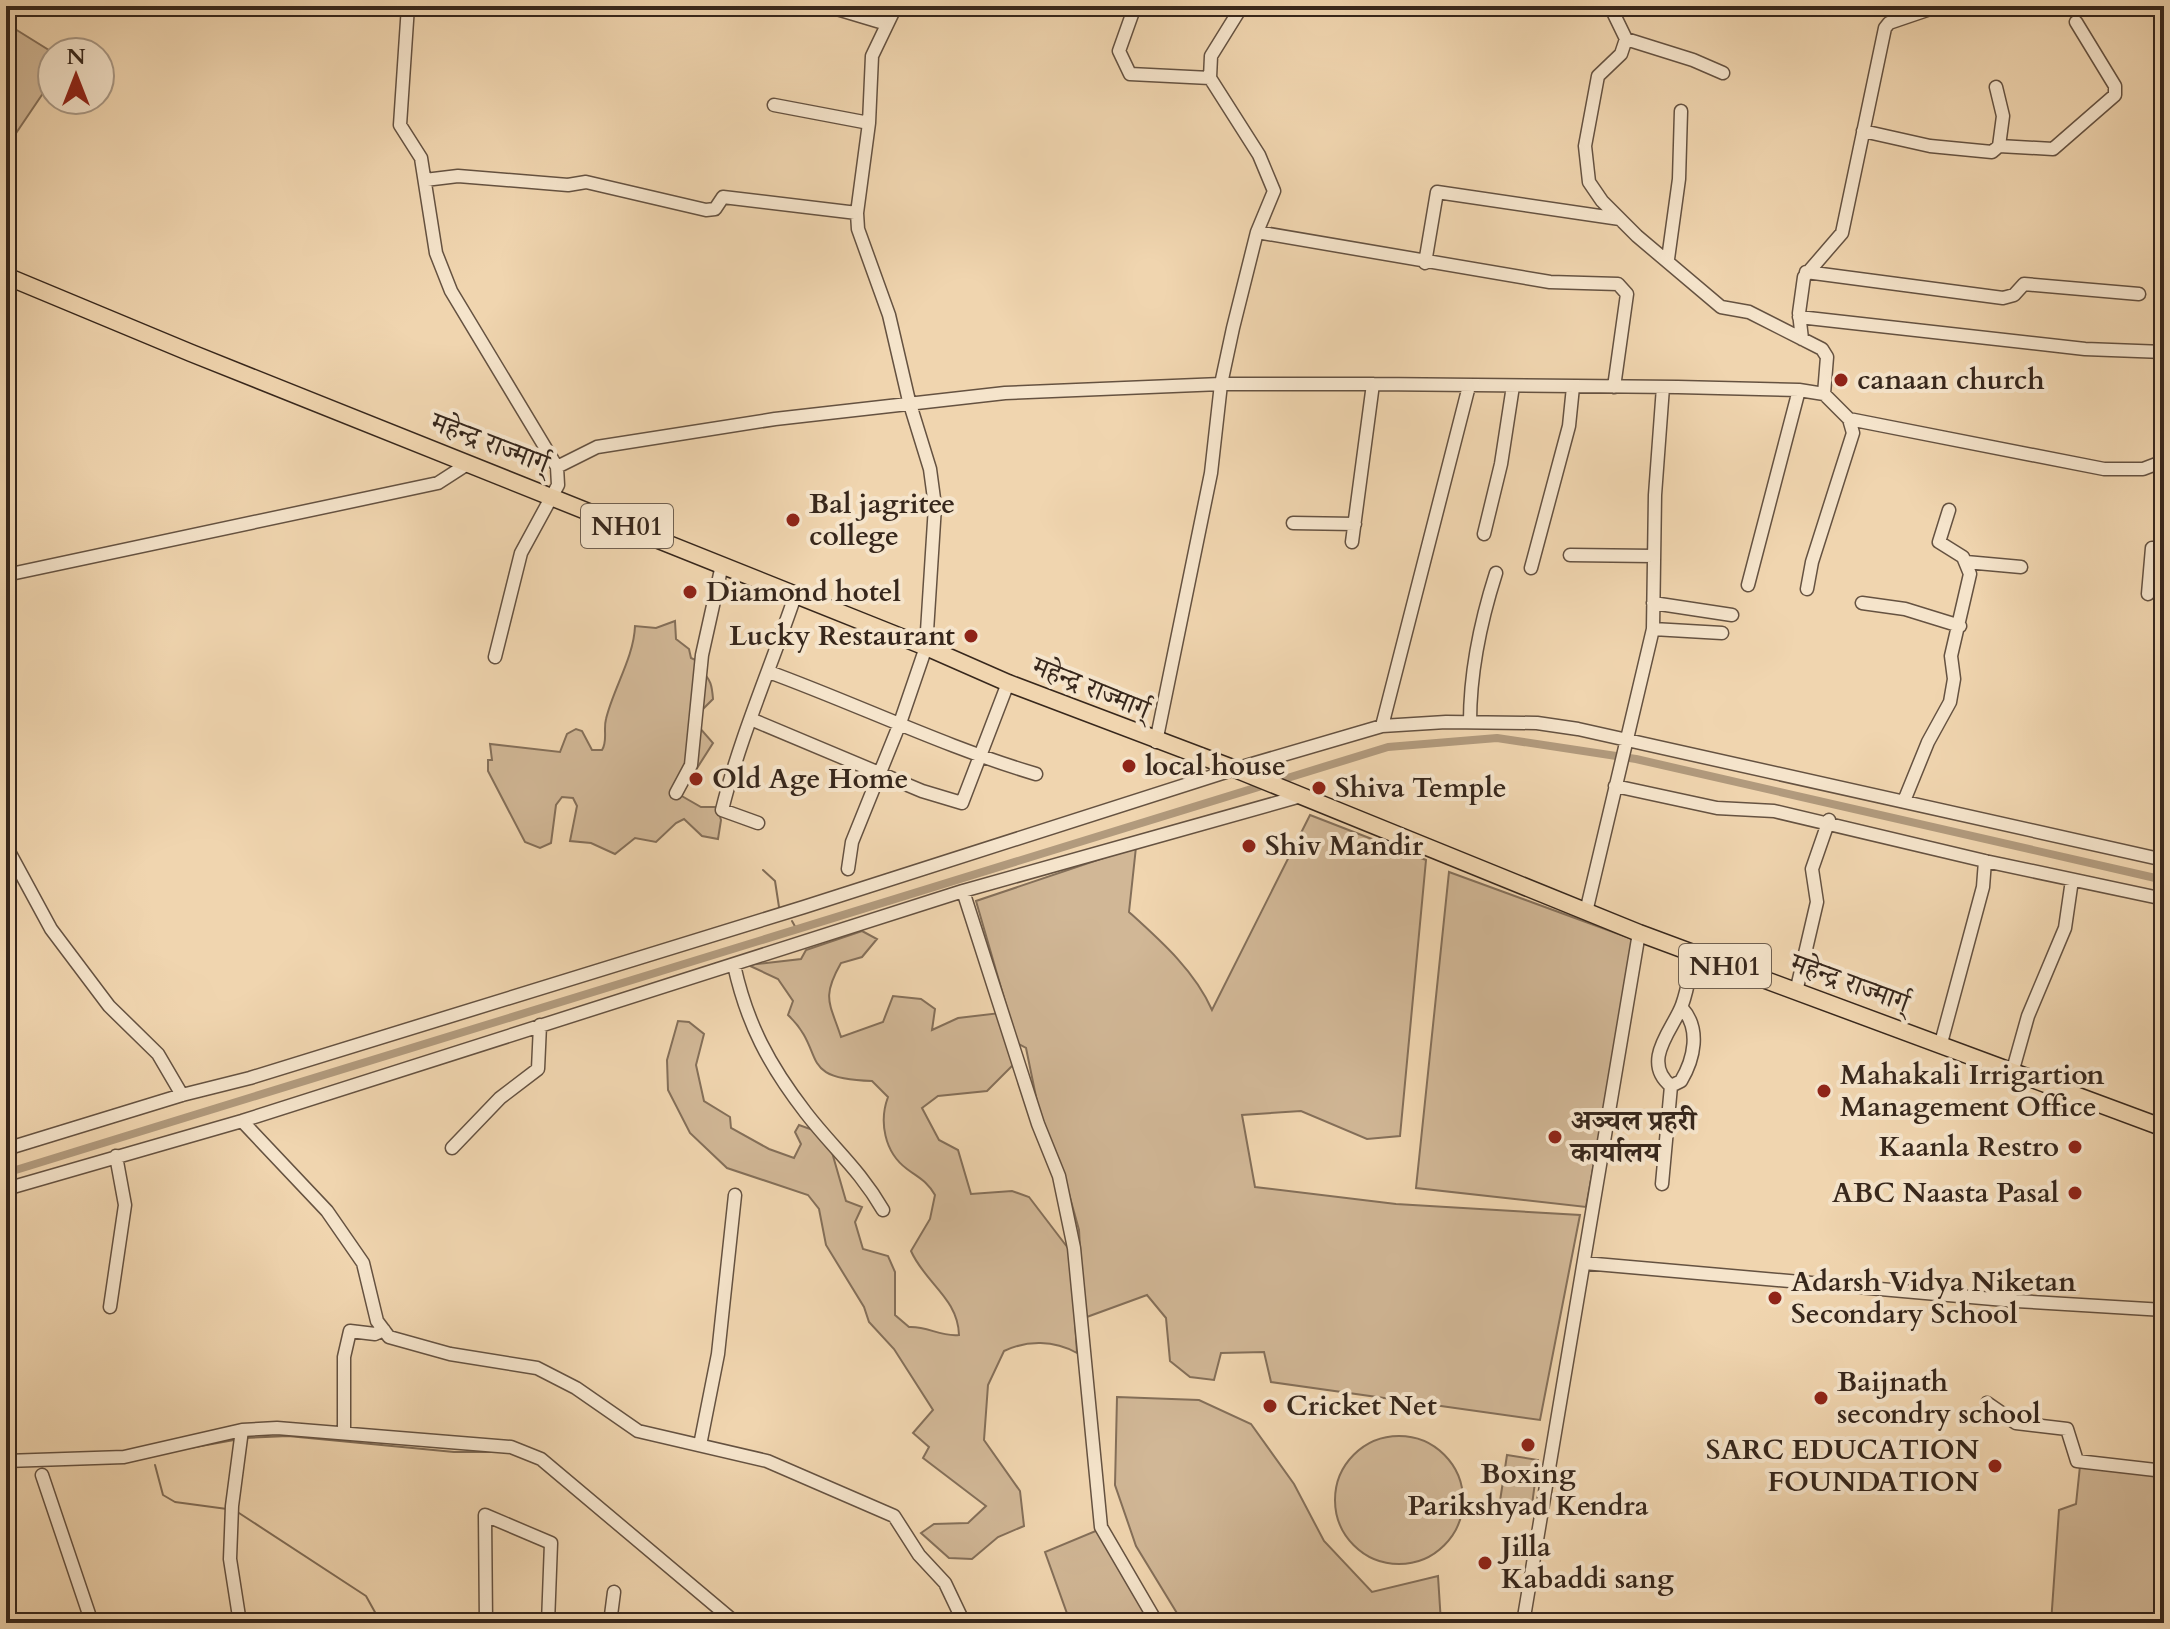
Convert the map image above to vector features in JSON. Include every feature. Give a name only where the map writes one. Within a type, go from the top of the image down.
[{"type":"highway","name":"महेन्द्र राज्मार्ग्","points":[[6,276],[191,353],[552,495],[1008,683],[1156,742],[1241,771],[1639,933],[2164,1128]]},
{"type":"street","points":[[6,14],[14,6]]},
{"type":"street","points":[[408,6],[400,125],[421,158],[436,253],[451,291],[557,467],[558,485],[521,553],[495,657]]},
{"type":"street","points":[[827,6],[887,24]]},
{"type":"street","points":[[848,869],[852,842],[882,771],[926,647],[935,506],[930,469],[909,401],[889,315],[858,229],[857,213],[869,123],[872,56],[896,6]]},
{"type":"street","points":[[1135,6],[1119,51],[1130,74],[1210,78]]},
{"type":"street","points":[[1156,742],[1211,473],[1221,384],[1257,232],[1274,191],[1259,155],[1210,78],[1211,56],[1242,6]]},
{"type":"street","points":[[1611,6],[1626,39],[1621,54],[1598,76],[1585,146],[1589,182],[1620,219],[1721,307],[1749,312],[1825,353],[1824,394]]},
{"type":"street","points":[[1802,339],[1799,317],[1801,288],[1806,272],[1842,233],[1885,28],[1889,23],[1939,6]]},
{"type":"street","points":[[1999,146],[2053,149],[2115,95],[2115,86],[2076,22]]},
{"type":"street","points":[[1626,39],[1723,73]]},
{"type":"street","points":[[1863,131],[1930,146],[1992,152],[1999,146],[2003,116],[1996,87]]},
{"type":"street","points":[[774,105],[869,123]]},
{"type":"street","points":[[1668,259],[1679,179],[1681,111]]},
{"type":"street","points":[[425,180],[458,176],[568,185],[586,182],[706,210],[715,209],[723,197],[857,213]]},
{"type":"street","points":[[1425,263],[1437,192],[1620,219]]},
{"type":"street","points":[[1257,232],[1550,282],[1618,284],[1627,294],[1614,387]]},
{"type":"street","points":[[1806,272],[2003,298],[2014,295],[2024,284],[2139,294]]},
{"type":"street","points":[[1799,317],[2085,349],[2164,352]]},
{"type":"street","points":[[557,467],[597,447],[909,401],[1005,393],[1221,384],[1799,390],[1824,394],[1849,419],[1853,433],[1812,562],[1807,589]]},
{"type":"street","points":[[1352,542],[1373,384]]},
{"type":"street","points":[[1382,726],[1469,386]]},
{"type":"street","points":[[1484,534],[1501,464],[1513,386]]},
{"type":"street","points":[[1531,568],[1569,426],[1573,387]]},
{"type":"street","points":[[1586,912],[1653,629],[1663,387]]},
{"type":"street","points":[[1748,585],[1799,390]]},
{"type":"street","points":[[1849,419],[2104,469],[2143,469],[2164,461]]},
{"type":"street","points":[[6,575],[438,483],[469,463]]},
{"type":"street","points":[[1949,510],[1939,542],[1966,562],[2021,567]]},
{"type":"street","points":[[1293,523],[1355,524]]},
{"type":"street","points":[[2148,594],[2152,548],[2164,549]]},
{"type":"street","points":[[1570,555],[1654,556]]},
{"type":"street","points":[[1904,801],[1928,742],[1950,702],[1954,679],[1951,656],[1970,574],[1966,562]]},
{"type":"street","points":[[676,793],[691,765],[702,655],[722,565]]},
{"type":"street","points":[[1470,722],[1470,702],[1487,603],[1496,573]]},
{"type":"street","points":[[758,823],[722,810],[734,760],[753,720],[795,596]]},
{"type":"street","points":[[1653,603],[1732,615]]},
{"type":"street","points":[[1862,603],[1905,609],[1960,626]]},
{"type":"street","points":[[1653,629],[1722,633]]},
{"type":"street","points":[[769,672],[979,757],[1036,774]]},
{"type":"street","points":[[753,720],[882,771],[922,791],[962,803],[1008,683]]},
{"type":"street","points":[[6,1149],[182,1095],[250,1078],[1382,726],[1537,723],[1627,747],[1904,801],[2164,860]]},
{"type":"street","points":[[1615,786],[1717,808],[1774,811],[1828,822],[1985,861],[2164,899]]},
{"type":"street","points":[[6,1189],[242,1121],[963,891],[1296,794]]},
{"type":"street","points":[[1796,992],[1817,902],[1812,869],[1828,822]]},
{"type":"street","points":[[6,846],[51,929],[109,1006],[158,1054],[182,1095]]},
{"type":"street","points":[[1941,1043],[1983,887],[1985,861]]},
{"type":"street","points":[[2012,1073],[2028,1016],[2065,928],[2072,880]]},
{"type":"street","points":[[963,891],[1038,1124],[1059,1176],[1074,1248],[1083,1376],[1101,1527],[1157,1623]]},
{"type":"street","points":[[1523,1623],[1639,933]]},
{"type":"street","points":[[1671,1086],[1665,1081],[1659,1059],[1662,1039],[1682,1008],[1694,954]]},
{"type":"street","points":[[734,965],[744,1010],[762,1049],[807,1114],[864,1177],[883,1210]]},
{"type":"street","points":[[1671,1086],[1681,1081],[1694,1047],[1689,1016],[1682,1008]]},
{"type":"street","points":[[452,1148],[500,1098],[538,1069],[540,1025]]},
{"type":"street","points":[[1662,1184],[1671,1086]]},
{"type":"street","points":[[242,1121],[327,1211],[363,1263],[377,1321],[389,1337],[450,1354],[537,1368],[576,1388],[638,1431],[767,1461],[894,1516],[919,1555],[945,1583],[964,1623]]},
{"type":"street","points":[[110,1307],[125,1205],[116,1156]]},
{"type":"street","points":[[700,1445],[718,1354],[735,1195]]},
{"type":"street","points":[[1584,1263],[2016,1301],[2164,1310]]},
{"type":"street","points":[[344,1433],[344,1357],[350,1331],[375,1334],[384,1330]]},
{"type":"street","points":[[1987,1403],[2016,1423],[2067,1429],[2077,1461],[2164,1471]]},
{"type":"street","points":[[6,1461],[124,1457],[277,1428],[511,1447],[541,1459],[736,1623]]},
{"type":"street","points":[[240,1623],[230,1559],[232,1506],[242,1436]]},
{"type":"street","points":[[42,1475],[92,1623]]},
{"type":"street","points":[[486,1623],[485,1515],[551,1543],[548,1623]]},
{"type":"street","points":[[610,1623],[614,1592]]},
{"type":"shaded area","points":[[7,24],[36,42],[36,104],[6,148]]},
{"type":"shaded area","points":[[675,621],[676,639],[689,649],[691,658],[702,663],[701,671],[710,683],[713,699],[700,712],[698,726],[713,743],[680,795],[701,807],[717,807],[721,820],[718,839],[702,836],[684,819],[656,842],[635,838],[615,854],[591,843],[570,841],[577,806],[573,798],[562,797],[556,805],[551,843],[540,848],[525,842],[488,771],[488,760],[492,760],[490,744],[560,752],[567,734],[576,729],[582,731],[592,750],[602,750],[606,719],[631,649],[635,626],[656,628]]},
{"type":"shaded area","points":[[1310,815],[1426,860],[1400,1136],[1367,1139],[1301,1111],[1242,1115],[1255,1187],[1396,1204],[1580,1215],[1540,1420],[1271,1382],[1264,1352],[1221,1353],[1214,1380],[1190,1377],[1170,1361],[1166,1318],[1147,1295],[1084,1318],[1079,1230],[1064,1176],[1041,1121],[1026,1048],[1017,1043],[976,901],[1136,847],[1129,912],[1187,970],[1212,1010]]},
{"type":"shaded area","points":[[1449,872],[1635,940],[1586,1207],[1416,1188]]},
{"type":"shaded area","points":[[862,931],[877,939],[862,957],[841,963],[829,993],[841,1037],[883,1022],[893,996],[921,999],[935,1009],[932,1030],[958,1018],[1000,1013],[1014,1064],[987,1091],[938,1096],[922,1108],[939,1140],[958,1150],[971,1194],[1012,1191],[1029,1197],[1071,1252],[1077,1353],[1050,1344],[1031,1343],[1013,1347],[1004,1351],[988,1385],[984,1440],[1020,1491],[1024,1526],[998,1537],[972,1559],[949,1558],[921,1533],[934,1524],[968,1523],[986,1506],[923,1458],[929,1447],[913,1433],[933,1410],[894,1349],[869,1322],[864,1307],[826,1245],[819,1209],[808,1195],[727,1168],[690,1133],[668,1090],[667,1060],[678,1021],[689,1022],[704,1034],[696,1065],[704,1101],[730,1117],[731,1128],[769,1149],[794,1158],[801,1144],[795,1132],[799,1125],[827,1135],[846,1201],[862,1207],[855,1222],[863,1249],[888,1256],[895,1272],[895,1315],[909,1327],[959,1335],[953,1311],[911,1251],[930,1219],[935,1195],[893,1154],[884,1126],[888,1097],[872,1081],[848,1079],[822,1069],[800,1029],[788,1015],[793,1001],[778,979],[748,965],[801,959],[806,950]]},
{"type":"shaded area","points":[[1117,1397],[1199,1400],[1251,1424],[1294,1484],[1324,1541],[1372,1592],[1438,1576],[1441,1623],[1183,1623],[1136,1546],[1115,1485]]},
{"type":"shaded area","points":[[1399,1436],[1423,1441],[1444,1455],[1458,1476],[1463,1500],[1458,1524],[1444,1545],[1423,1559],[1399,1564],[1375,1559],[1354,1545],[1340,1524],[1335,1500],[1340,1476],[1354,1455],[1375,1441]]},
{"type":"shaded area","points":[[1507,1455],[1538,1460],[1532,1505],[1500,1501]]},
{"type":"shaded area","points":[[2080,1466],[2164,1473],[2164,1623],[2051,1623],[2059,1510],[2076,1504]]},
{"type":"shaded area","points":[[1098,1530],[1152,1623],[1072,1623],[1069,1619],[1045,1552]]},
{"type":"waterway","points":[[6,1173],[1388,747],[1497,738],[1636,759],[2164,880]]},
{"type":"waterway","points":[[763,870],[775,881],[779,907]]},
{"type":"waterway","points":[[792,921],[797,930]]},
{"type":"waterway","points":[[245,1438],[288,1436],[454,1452],[497,1452]]},
{"type":"waterway","points":[[190,1448],[234,1440]]},
{"type":"waterway","points":[[55,1465],[89,1464]]},
{"type":"waterway","points":[[155,1465],[163,1495],[175,1502],[227,1509]]},
{"type":"waterway","points":[[239,1513],[366,1596],[381,1623]]},
{"type":"waterway","points":[[687,1589],[726,1623]]},
{"type":"place","name":"canaan church","points":[[1841,380]]},
{"type":"place","name":"Bal jagritee college","points":[[793,520]]},
{"type":"place","name":"Diamond hotel","points":[[690,592]]},
{"type":"place","name":"Lucky Restaurant","points":[[971,636]]},
{"type":"place","name":"local house","points":[[1129,766]]},
{"type":"place","name":"Old Age Home","points":[[696,779]]},
{"type":"place","name":"Shiva Temple","points":[[1319,788]]},
{"type":"place","name":"Shiv Mandir","points":[[1249,846]]},
{"type":"place","name":"Mahakali Irrigartion Management Office","points":[[1824,1091]]},
{"type":"place","name":"अञ्चल प्रहरी कार्यालय","points":[[1555,1137]]},
{"type":"place","name":"Kaanla Restro","points":[[2075,1147]]},
{"type":"place","name":"ABC Naasta Pasal","points":[[2075,1193]]},
{"type":"place","name":"Adarsh Vidya Niketan Secondary School","points":[[1775,1298]]},
{"type":"place","name":"Baijnath secondry school","points":[[1821,1398]]},
{"type":"place","name":"Cricket Net","points":[[1270,1406]]},
{"type":"place","name":"Boxing Parikshyad Kendra","points":[[1528,1445]]},
{"type":"place","name":"SARC EDUCATION FOUNDATION","points":[[1995,1466]]},
{"type":"place","name":"Jilla Kabaddi sang","points":[[1485,1563]]}]
